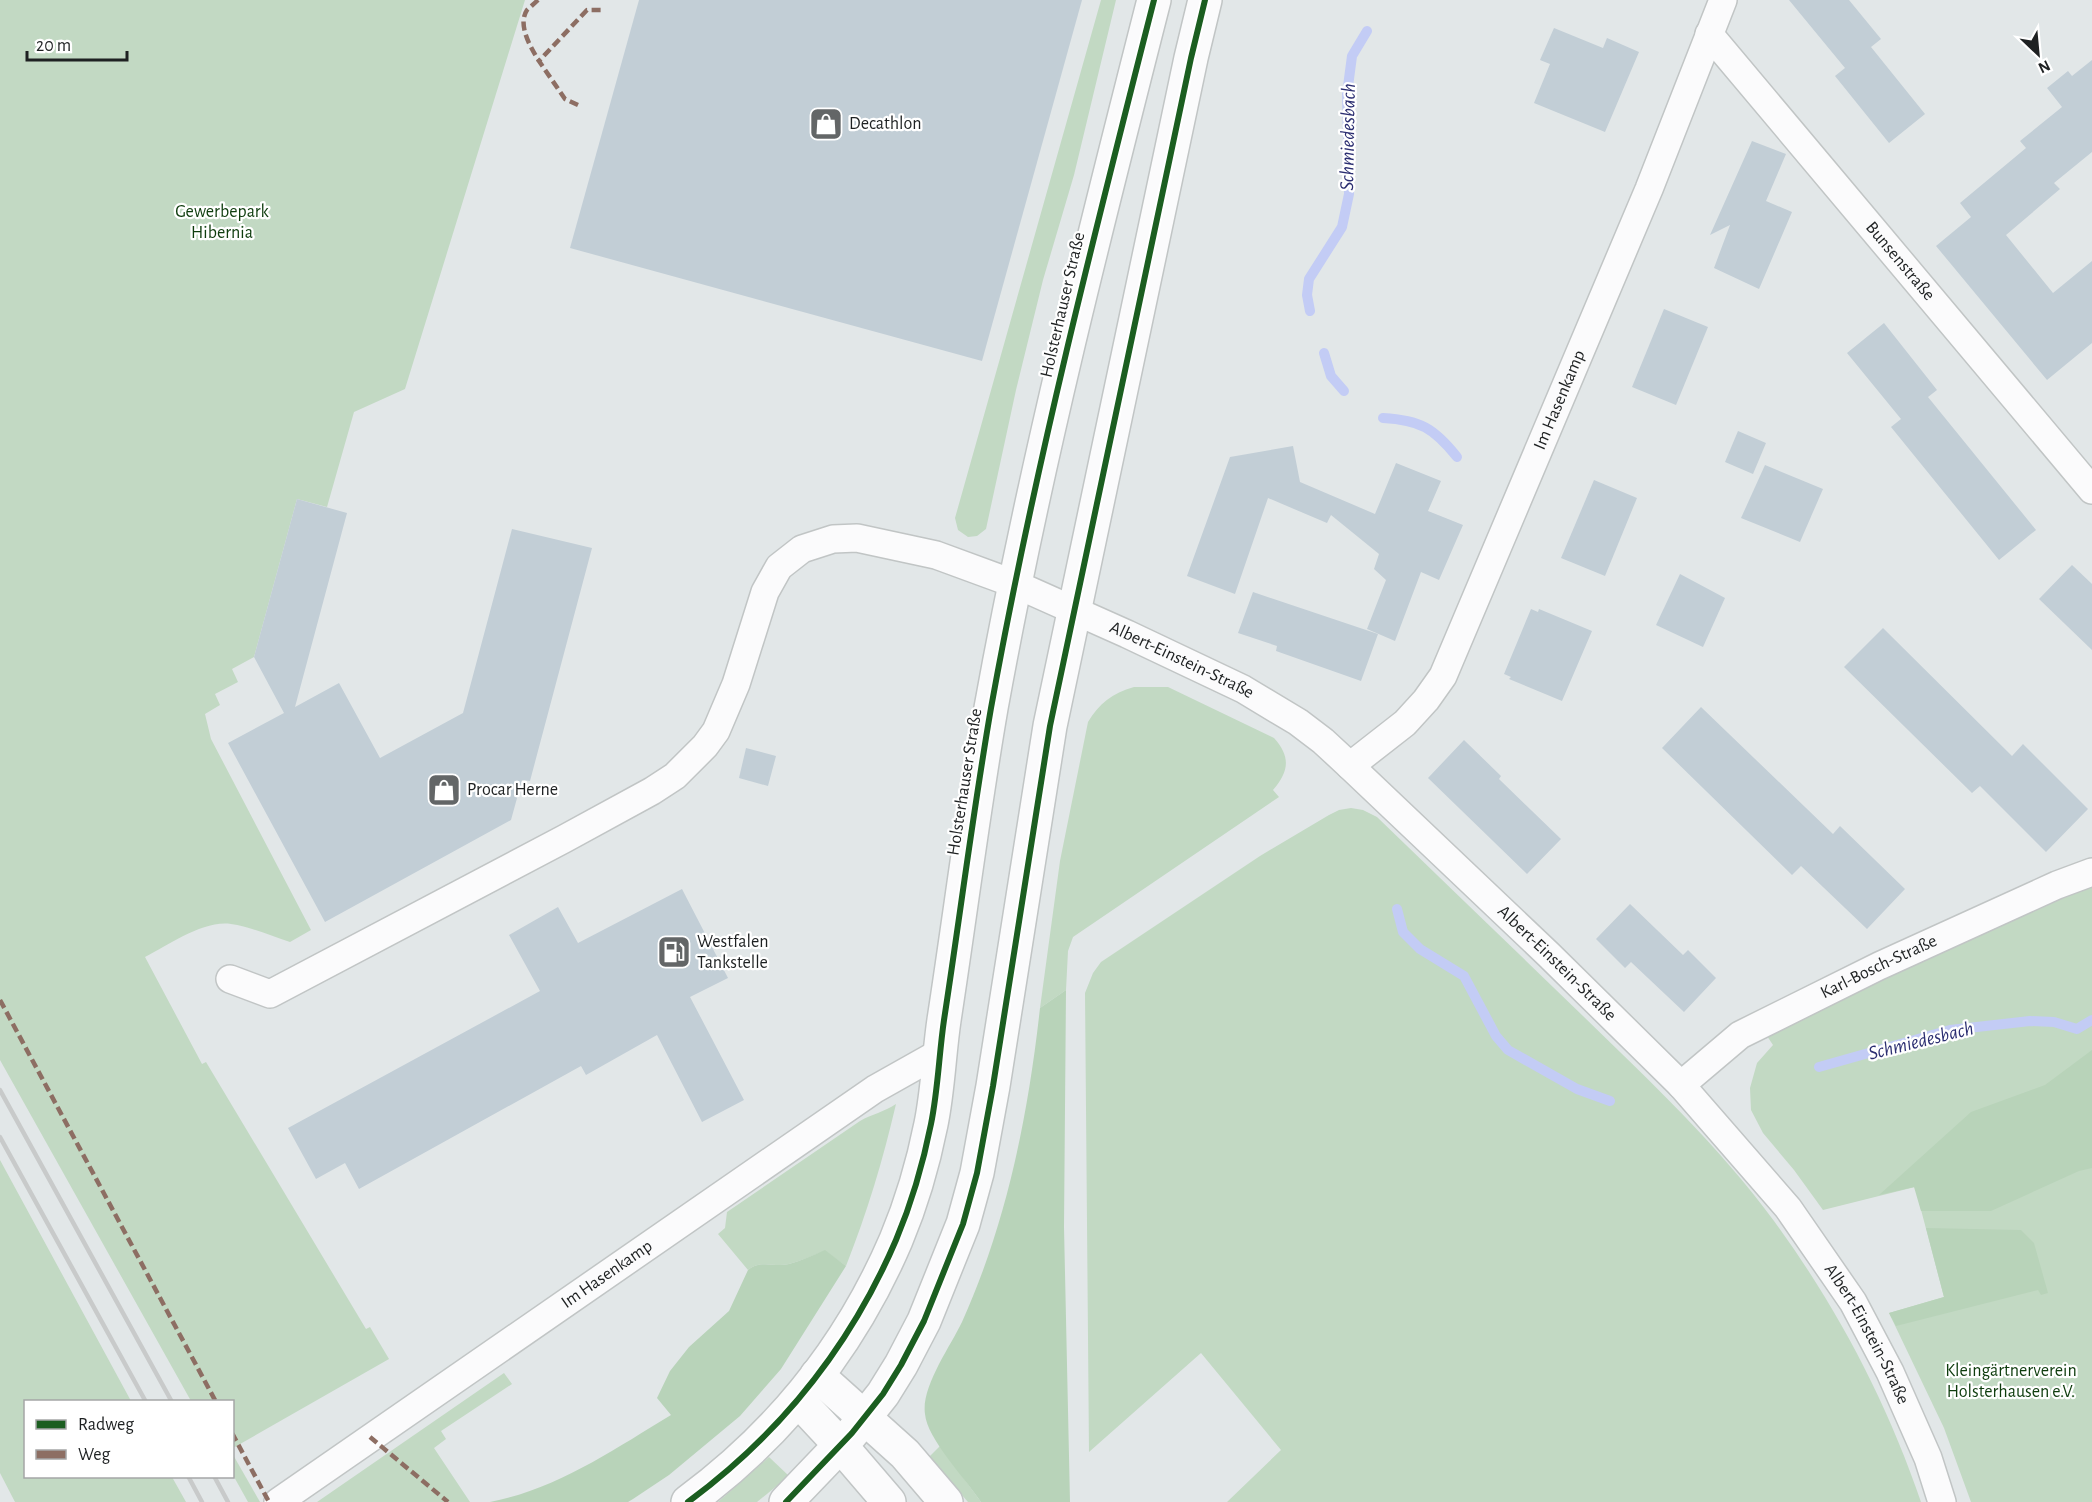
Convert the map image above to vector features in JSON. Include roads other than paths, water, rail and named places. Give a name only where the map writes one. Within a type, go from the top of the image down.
[{"type":"main road","name":"Holsterhauser Straße","points":[[688,1502],[748,1452],[808,1388],[846,1336],[878,1281],[916,1189],[932,1121],[939,1053],[991,711],[1015,584],[1077,302],[1154,0]]},
{"type":"main road","points":[[786,1502],[865,1418],[901,1365],[924,1321],[963,1224],[977,1173],[995,1075],[1050,726],[1205,0]]},
{"type":"main road","points":[[808,1388],[865,1418],[905,1454],[946,1502]]},
{"type":"main road","points":[[808,1388],[841,1446],[889,1502]]},
{"type":"street","name":"Im Hasenkamp","points":[[1350,766],[1405,723],[1426,700],[1443,676],[1649,189],[1722,0]]},
{"type":"street","name":"Bunsenstraße","points":[[1709,34],[2092,490]]},
{"type":"street","name":"Albert-Einstein-Straße","points":[[230,979],[270,994],[573,834],[675,776],[705,746],[716,731],[736,684],[765,592],[779,567],[802,549],[833,539],[857,538],[936,555],[1015,584],[1243,689],[1298,722],[1350,766],[1682,1085],[1788,1208],[1853,1302],[1895,1382],[1928,1458],[1942,1502]]},
{"type":"street","name":"Karl-Bosch-Straße","points":[[1682,1085],[1740,1035],[1880,966],[2057,885],[2092,872]]},
{"type":"street","name":"Im Hasenkamp","points":[[278,1502],[875,1089],[939,1053]]},
{"type":"waterway","name":"Schmiedesbach","points":[[1310,311],[1307,295],[1309,279],[1342,227],[1349,194],[1347,94],[1352,56],[1367,31]]},
{"type":"waterway","name":"Schmiedesbach","points":[[1324,353],[1331,376],[1344,391]]},
{"type":"waterway","name":"Schmiedesbach","points":[[1383,418],[1407,421],[1425,427],[1441,439],[1457,457]]},
{"type":"waterway","name":"Schmiedesbach","points":[[1397,909],[1403,932],[1420,949],[1464,976],[1496,1036],[1508,1050],[1577,1089],[1610,1101]]},
{"type":"waterway","name":"Schmiedesbach","points":[[1819,1067],[1950,1030],[2030,1021],[2054,1022],[2077,1029],[2092,1020]]},
{"type":"railway","points":[[0,1090],[171,1400]]},
{"type":"railway","points":[[0,1137],[145,1400]]},
{"type":"railway","points":[[189,1478],[202,1502]]},
{"type":"railway","points":[[215,1478],[228,1502]]},
{"type":"place","name":"Decathlon","points":[[826,124]]},
{"type":"place","name":"Procar Herne","points":[[444,790]]},
{"type":"place","name":"Westfalen Tankstelle","points":[[674,952]]},
{"type":"park label","name":"Gewerbepark Hibernia","points":[[222,222]]},
{"type":"park label","name":"Kleingärtnerverein Holsterhausen e.V.","points":[[2011,1381]]}]
